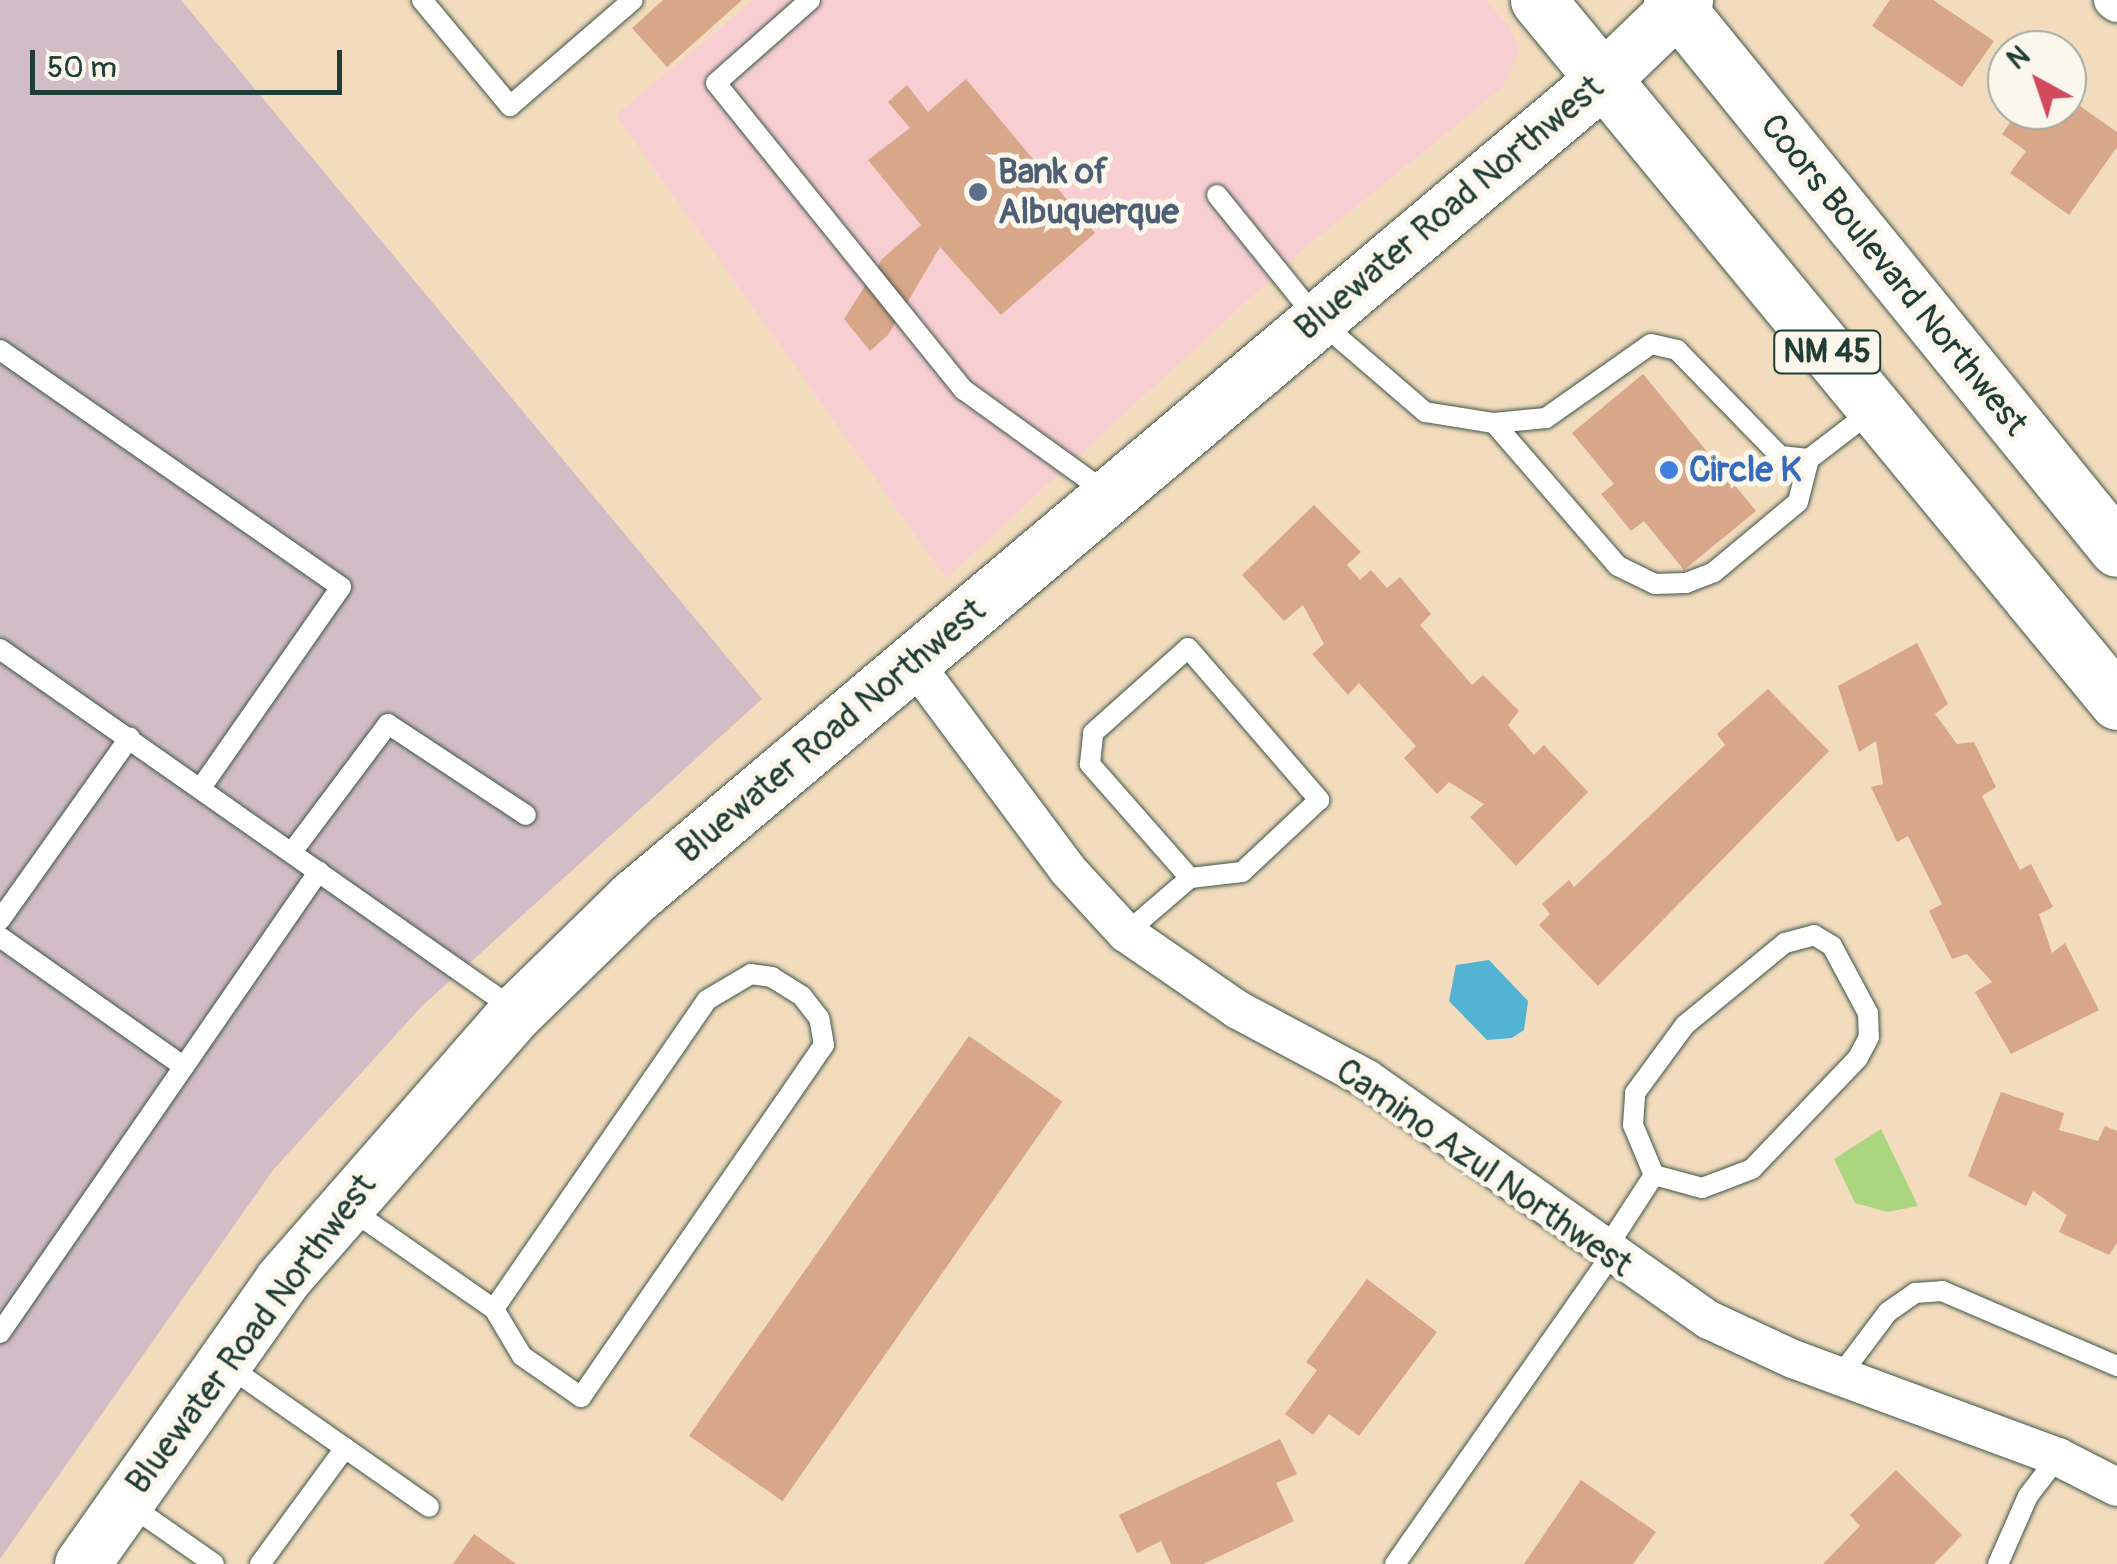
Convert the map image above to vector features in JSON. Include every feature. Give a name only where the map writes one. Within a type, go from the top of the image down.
[{"type":"street","name":"NM 45","points":[[1538,0],[2117,702]]},
{"type":"street","name":"Bluewater Road Northwest","points":[[82,1564],[223,1363],[344,1205],[516,1011],[634,896],[1603,79],[1678,3]]},
{"type":"street","name":"Coors Boulevard Northwest","points":[[1678,3],[2117,549]]},
{"type":"street","name":"Camino Azul Northwest","points":[[913,662],[1068,870],[1126,934],[1238,1010],[1367,1079],[1608,1254],[1709,1320],[1793,1359],[1842,1373],[2058,1457],[2117,1487]]},
{"type":"lane","points":[[422,0],[510,106],[628,2]]},
{"type":"lane","points":[[810,0],[716,83],[964,390],[1110,495]]},
{"type":"lane","points":[[1217,195],[1317,319],[1426,412],[1494,422],[1546,418],[1650,344],[1676,350],[1780,456],[1809,459]]},
{"type":"lane","points":[[0,350],[341,586],[201,788]]},
{"type":"lane","points":[[1494,422],[1608,556],[1655,584],[1686,584],[1714,572],[1798,502],[1809,459],[1874,410]]},
{"type":"lane","points":[[0,648],[516,1011]]},
{"type":"lane","points":[[1126,934],[1190,878],[1242,872],[1319,800],[1188,648],[1093,733],[1090,764],[1190,878]]},
{"type":"lane","points":[[292,852],[388,724],[526,816]]},
{"type":"lane","points":[[0,920],[130,736]]},
{"type":"lane","points":[[0,1333],[319,871]]},
{"type":"lane","points":[[1814,935],[1832,946],[1868,1012],[1869,1037],[1858,1058],[1752,1169],[1702,1188],[1654,1174],[1632,1124],[1635,1093],[1685,1025],[1785,943],[1814,935]]},
{"type":"lane","points":[[0,937],[184,1067]]},
{"type":"lane","points":[[344,1205],[494,1309],[522,1356],[580,1397],[824,1044],[819,1018],[802,996],[772,977],[751,974],[706,1000],[494,1309]]},
{"type":"lane","points":[[1395,1564],[1608,1254],[1654,1174]]},
{"type":"lane","points":[[1842,1373],[1888,1312],[1916,1293],[1942,1291],[2117,1366]]},
{"type":"lane","points":[[223,1363],[429,1506]]},
{"type":"lane","points":[[260,1564],[345,1448]]},
{"type":"lane","points":[[1998,1564],[2028,1496],[2058,1457]]},
{"type":"lane","points":[[125,1502],[214,1564]]},
{"type":"shaded area","points":[[0,0],[181,0],[762,699],[422,1006],[273,1170],[0,1559]]},
{"type":"shaded area","points":[[753,0],[1485,0],[1509,26],[1519,51],[1503,87],[1301,251],[946,578],[616,115]]},
{"type":"green space","points":[[1881,1129],[1918,1206],[1888,1212],[1855,1203],[1834,1159]]},
{"type":"water","points":[[1489,960],[1528,1001],[1524,1030],[1512,1038],[1487,1040],[1449,1001],[1456,965]]},
{"type":"building","points":[[663,0],[742,0],[667,67],[632,28]]},
{"type":"building","points":[[1890,0],[1933,0],[1987,36],[1987,51],[1962,87],[1872,26]]},
{"type":"building","name":"Bank of Albuquerque","points":[[966,79],[1095,233],[1001,315],[940,247],[888,335],[870,351],[844,319],[882,259],[921,225],[868,160],[910,128],[888,102],[907,85],[928,112]]},
{"type":"building","points":[[2087,111],[2117,132],[2117,147],[2069,215],[2010,173],[2026,151],[2002,134],[2005,130],[2087,130]]},
{"type":"building","points":[[1643,374],[1756,511],[1684,570],[1644,521],[1631,531],[1601,494],[1614,484],[1572,433]]},
{"type":"building","points":[[1314,505],[1361,552],[1347,565],[1360,580],[1371,570],[1387,588],[1400,577],[1431,614],[1420,625],[1472,685],[1483,675],[1519,711],[1508,725],[1534,755],[1544,745],[1588,792],[1516,866],[1470,817],[1484,804],[1449,782],[1437,794],[1404,758],[1416,746],[1359,683],[1348,695],[1312,654],[1324,644],[1303,605],[1284,621],[1242,575]]},
{"type":"building","points":[[1917,643],[1948,704],[1935,714],[1957,744],[1974,742],[1996,787],[1982,796],[2020,870],[2031,864],[2053,907],[2039,914],[2052,953],[2065,943],[2099,1010],[2011,1054],[1975,992],[1992,982],[1967,954],[1952,959],[1929,911],[1942,904],[1908,836],[1897,842],[1871,787],[1883,784],[1876,741],[1859,752],[1838,686]]},
{"type":"building","points":[[1768,689],[1829,751],[1598,986],[1539,925],[1550,914],[1542,904],[1569,880],[1574,887],[1725,745],[1717,734]]},
{"type":"building","points":[[969,1036],[1062,1101],[782,1501],[689,1436]]},
{"type":"building","points":[[2001,1092],[2064,1113],[2059,1130],[2098,1141],[2105,1126],[2117,1131],[2117,1243],[2109,1255],[2059,1232],[2067,1215],[2033,1191],[2026,1206],[1968,1176]]},
{"type":"building","points":[[1367,1279],[1437,1332],[1359,1436],[1329,1414],[1313,1435],[1285,1414],[1317,1370],[1306,1362]]},
{"type":"building","points":[[1280,1439],[1297,1474],[1276,1483],[1294,1521],[1203,1564],[1171,1564],[1161,1541],[1137,1553],[1119,1515]]},
{"type":"building","points":[[1896,1470],[1962,1535],[1934,1564],[1823,1564],[1860,1526],[1850,1515]]},
{"type":"building","points":[[1581,1480],[1656,1532],[1633,1564],[1524,1564]]},
{"type":"building","points":[[474,1534],[516,1564],[453,1564]]},
{"type":"place","name":"Bank of Albuquerque","points":[[978,192]]},
{"type":"place","name":"Circle K","points":[[1669,470]]}]
